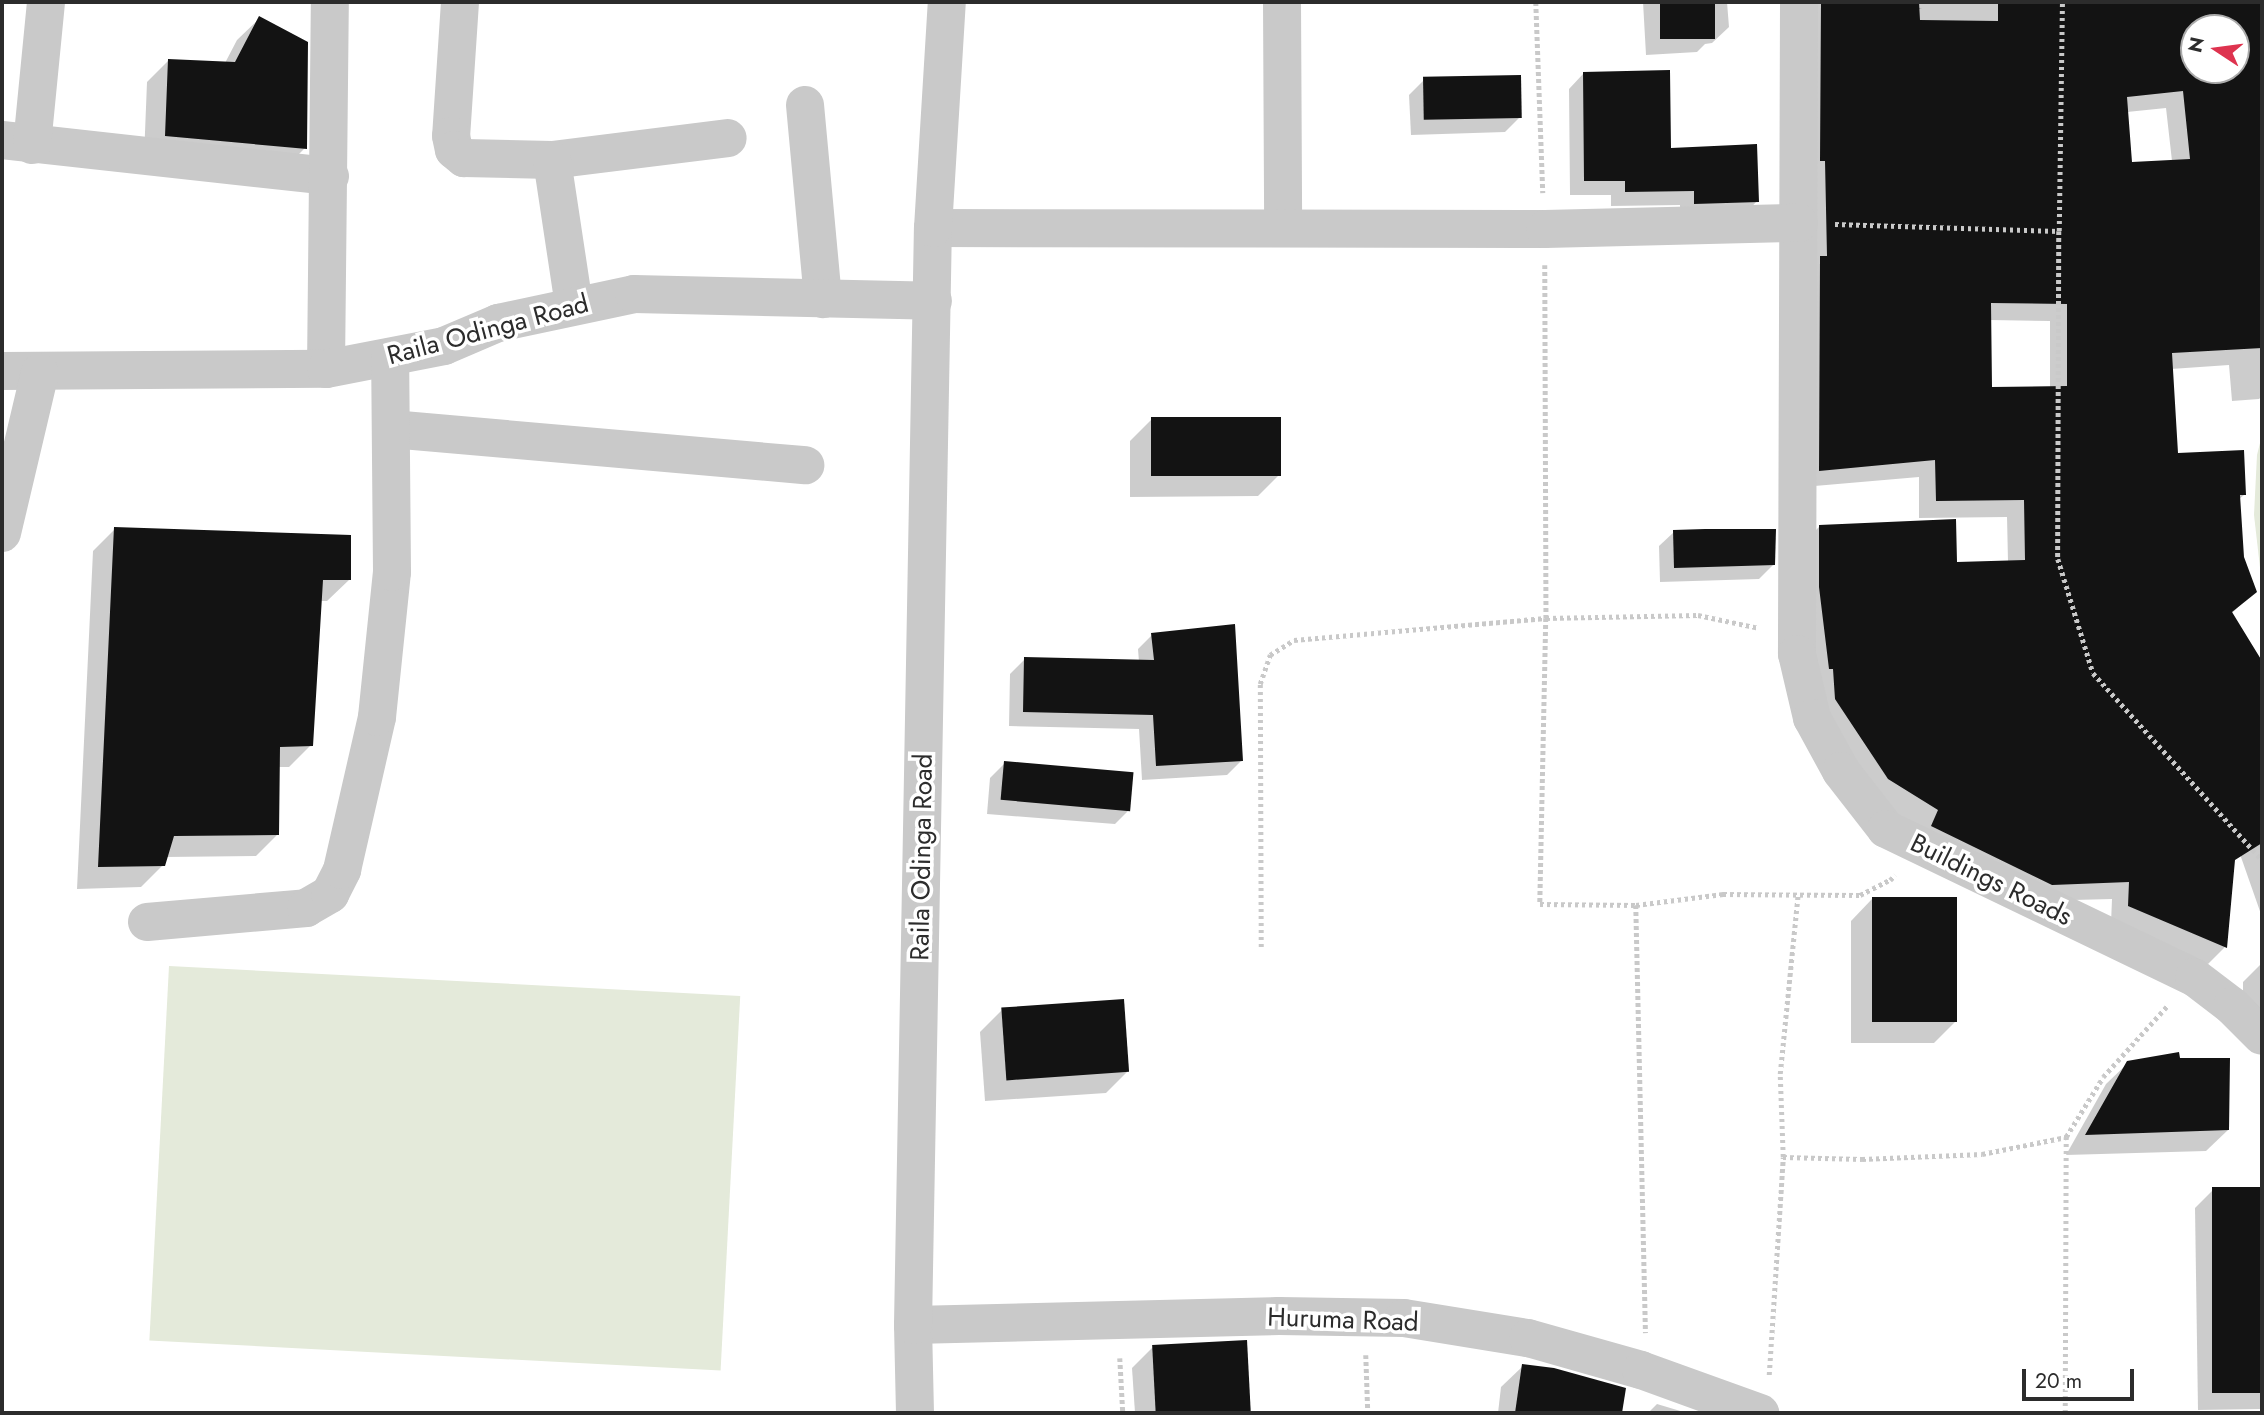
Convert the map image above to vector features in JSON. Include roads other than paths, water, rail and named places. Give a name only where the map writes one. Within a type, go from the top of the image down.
[{"type":"street","points":[[46,2],[17,143],[330,176]]},
{"type":"street","points":[[326,369],[330,2]]},
{"type":"street","points":[[460,2],[452,136],[454,150],[464,158],[552,160],[728,138]]},
{"type":"street","name":"Raila Odinga Road","points":[[915,1413],[913,1325],[933,228],[947,2]]},
{"type":"street","points":[[1282,2],[1283,228]]},
{"type":"street","name":"Buildings Roads","points":[[1800,2],[1797,654],[1812,718],[1841,771],[1886,829],[2194,977],[2232,1006],[2262,1036]]},
{"type":"street","points":[[805,105],[823,299]]},
{"type":"street","points":[[552,160],[574,305]]},
{"type":"street","points":[[933,228],[1545,229],[1799,223]]},
{"type":"street","name":"Raila Odinga Road","points":[[2,371],[326,369],[444,346],[498,323],[634,294],[933,301]]},
{"type":"street","points":[[146,922],[306,908],[330,894],[342,870],[377,717],[392,572],[390,357]]},
{"type":"street","points":[[2,533],[40,372]]},
{"type":"street","points":[[391,429],[805,465]]},
{"type":"street","name":"Huruma Road","points":[[913,1325],[1404,1318],[1528,1338],[1641,1370],[1764,1400]]}]
